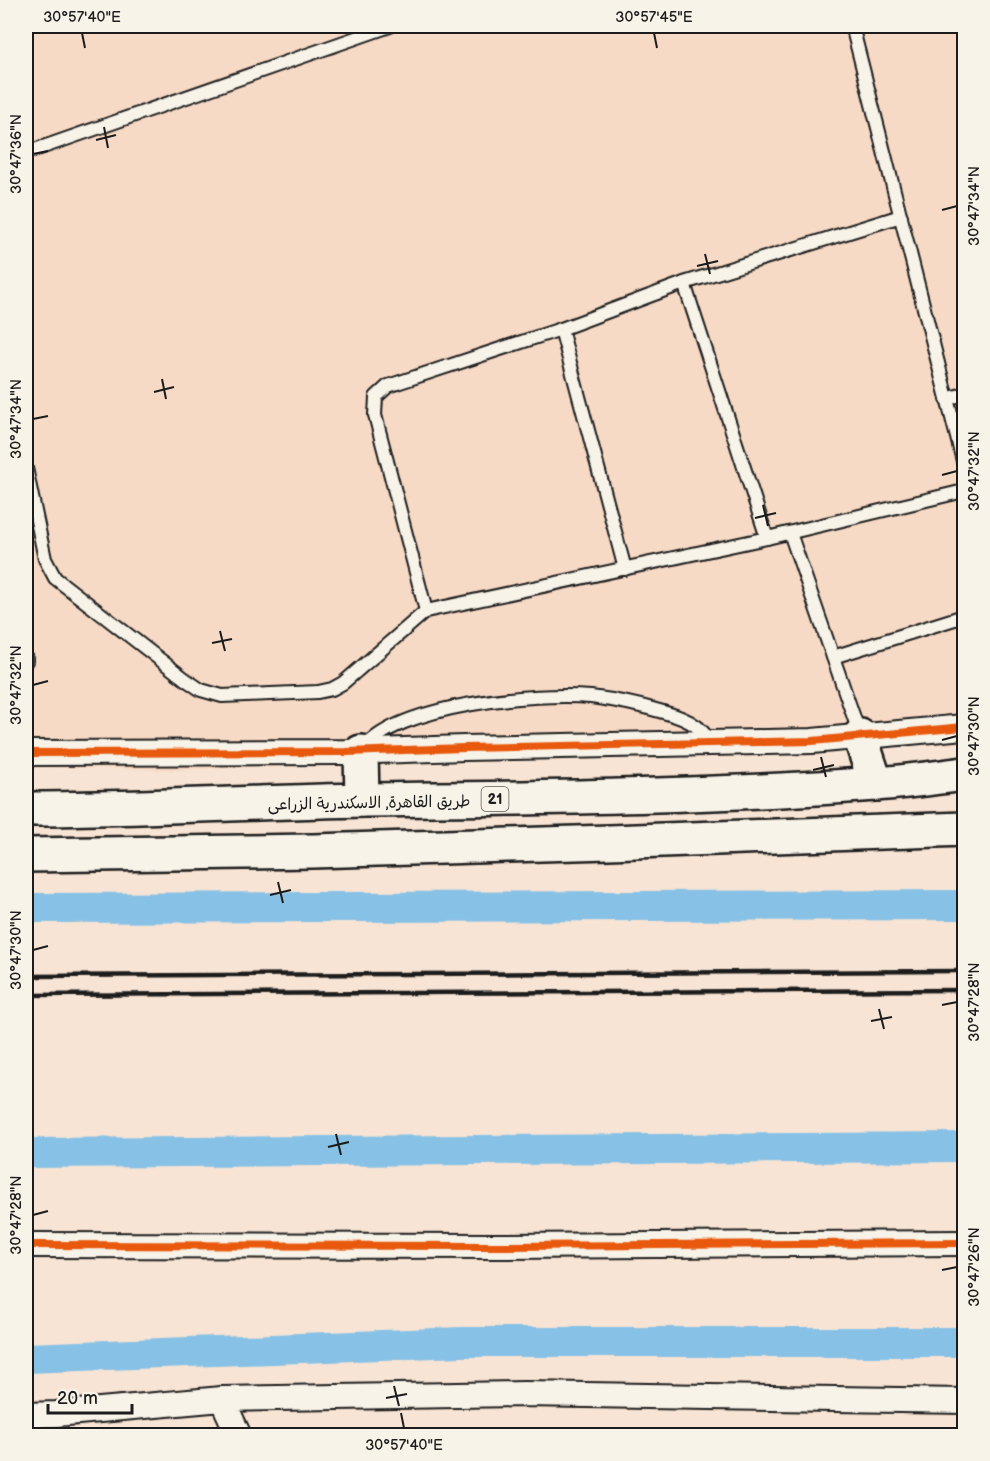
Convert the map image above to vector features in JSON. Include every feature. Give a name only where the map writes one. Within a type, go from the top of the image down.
[{"type":"highway","points":[[860,736],[876,784]]},
{"type":"highway","points":[[361,752],[362,801]]},
{"type":"highway","name":"طريق القاهرة, الاسكندرية الزراعى","points":[[26,809],[641,796],[876,784],[964,774]]},
{"type":"highway","points":[[26,855],[313,851],[964,829]]},
{"type":"street","points":[[26,753],[361,752],[812,741],[964,727]]},
{"type":"street","points":[[26,1245],[504,1246],[964,1243]]},
{"type":"street","points":[[26,1415],[222,1399],[524,1394],[964,1401]]},
{"type":"street","points":[[222,1399],[239,1436]]},
{"type":"lane","points":[[26,153],[390,26]]},
{"type":"lane","points":[[852,26],[964,465]]},
{"type":"lane","points":[[426,611],[375,415],[376,397],[388,386],[561,329],[684,283],[901,216]]},
{"type":"lane","points":[[684,283],[767,538]]},
{"type":"lane","points":[[561,329],[625,569]]},
{"type":"lane","points":[[948,399],[964,394]]},
{"type":"lane","points":[[26,468],[45,559],[55,578],[185,679],[201,690],[222,696],[318,692],[332,689],[343,683],[426,611],[790,533],[964,491]]},
{"type":"lane","points":[[790,533],[860,736]]},
{"type":"lane","points":[[833,657],[964,616]]},
{"type":"lane","points":[[361,752],[379,735],[413,719],[456,707],[498,700],[543,697],[590,697],[648,707],[678,716],[695,725],[711,743]]},
{"type":"shaded area","points":[[26,26],[964,26],[964,743],[173,770],[26,767]]},
{"type":"waterway","points":[[26,908],[964,905]]},
{"type":"waterway","points":[[26,1153],[964,1147]]},
{"type":"waterway","points":[[26,1358],[462,1342],[964,1342]]},
{"type":"railway","points":[[26,976],[964,971]]},
{"type":"railway","points":[[26,995],[964,990]]},
{"type":"cycle path","points":[[26,753],[346,752],[812,741],[964,727]]},
{"type":"cycle path","points":[[26,1245],[504,1246],[964,1243]]}]
